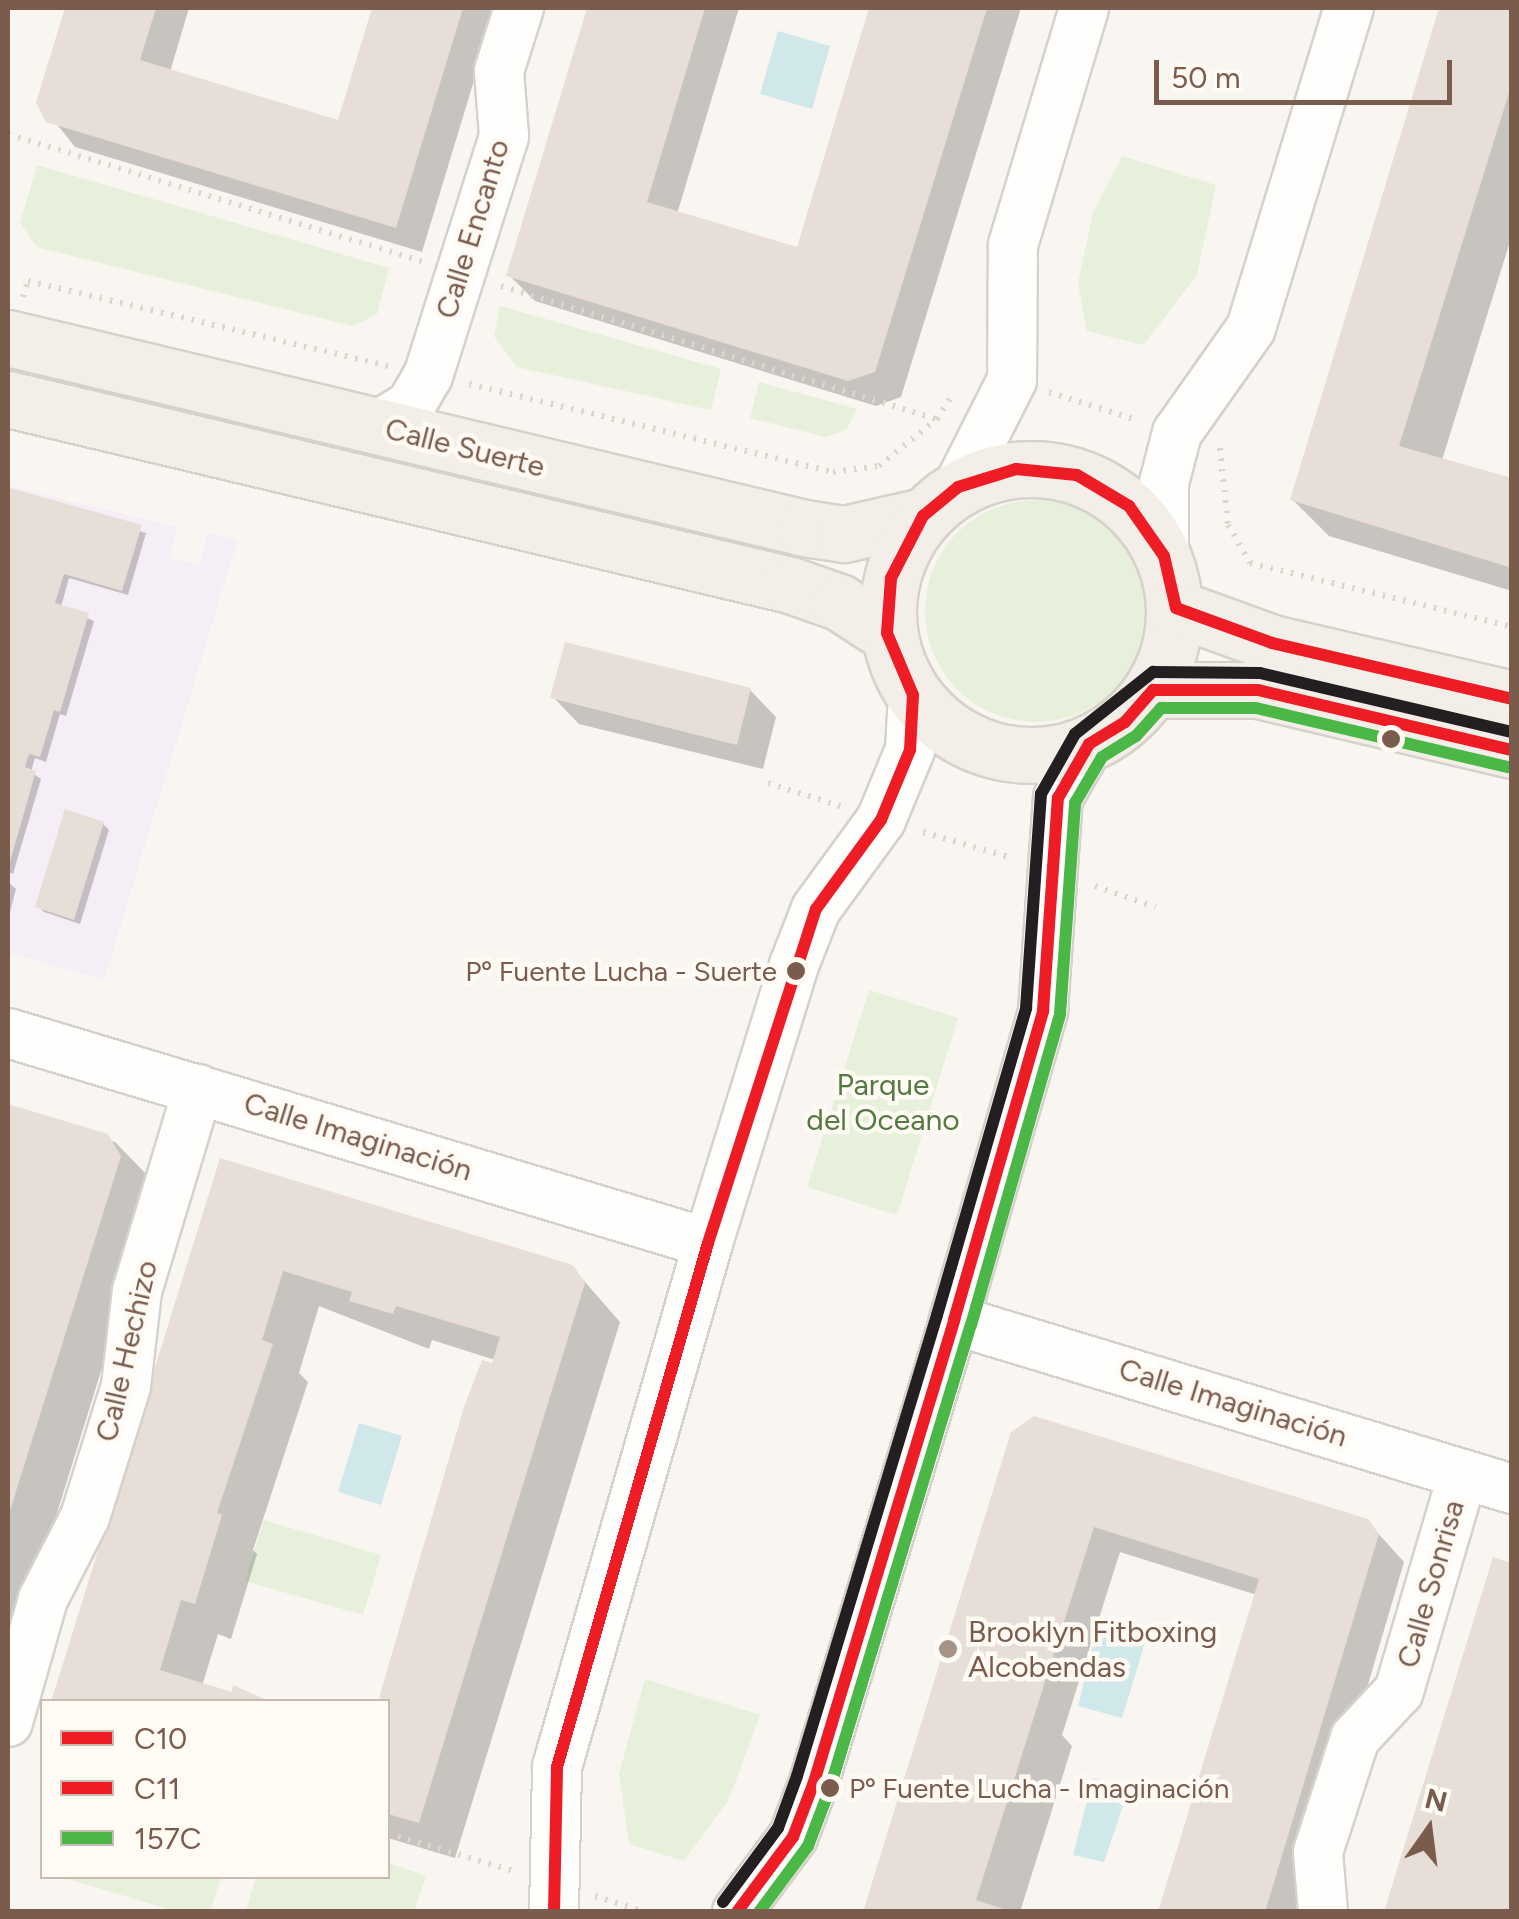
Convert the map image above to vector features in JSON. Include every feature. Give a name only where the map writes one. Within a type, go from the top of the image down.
[{"type":"main road","name":"Calle Suerte","points":[[10,339],[804,528],[844,534],[941,502]]},
{"type":"main road","name":"Calle Suerte","points":[[8,399],[790,585],[839,602],[887,632]]},
{"type":"main road","points":[[1016,469],[1076,475],[1129,506],[1164,556],[1176,608],[1171,651],[1153,690],[1125,722],[1088,744],[1024,756],[962,738],[913,695],[887,632],[891,578],[941,502],[1016,469]]},
{"type":"main road","points":[[1176,608],[1272,643],[1512,699]]},
{"type":"main road","points":[[1153,690],[1258,690],[1512,750]]},
{"type":"street","name":"Calle Encanto","points":[[375,426],[411,406],[428,376],[504,136],[499,71],[520,8]]},
{"type":"street","points":[[941,502],[1012,380],[1013,245],[1084,8]]},
{"type":"street","points":[[1164,556],[1164,482],[1177,432],[1251,328],[1349,8]]},
{"type":"street","points":[[554,1912],[557,1767],[708,1243],[811,923],[881,820],[910,750],[913,695]]},
{"type":"street","points":[[737,1912],[793,1837],[814,1782],[954,1320],[1044,1011],[1049,869],[1058,798],[1088,744]]},
{"type":"street","name":"Calle Imaginación","points":[[8,1032],[708,1243]]},
{"type":"street","name":"Calle Hechizo","points":[[8,1722],[43,1598],[84,1518],[126,1386],[138,1291],[198,1089]]},
{"type":"street","name":"Calle Imaginación","points":[[954,1320],[1512,1489]]},
{"type":"street","name":"Calle Sonrisa","points":[[1322,1912],[1318,1852],[1355,1738],[1399,1691],[1463,1474]]},
{"type":"path","points":[[10,339],[28,280],[832,472],[879,466],[937,419],[963,376],[985,373],[1224,449],[1228,525],[1250,562],[1512,627]]},
{"type":"path","points":[[768,783],[1049,869],[1155,907]]},
{"type":"shaded area","points":[[8,486],[177,527],[170,558],[199,565],[207,533],[238,539],[104,980],[8,952]]},
{"type":"green space","points":[[1122,156],[1216,185],[1197,275],[1143,345],[1087,331],[1078,283],[1093,213]]},
{"type":"green space","points":[[37,165],[389,268],[377,314],[353,326],[37,247],[20,223]]},
{"type":"green space","points":[[500,306],[721,369],[711,410],[517,367],[494,336]]},
{"type":"green space","points":[[759,382],[857,409],[846,430],[826,437],[750,418]]},
{"type":"green space","points":[[1036,500],[1078,509],[1114,533],[1138,569],[1147,611],[1138,653],[1114,689],[1078,713],[1036,722],[994,713],[958,689],[934,653],[925,611],[934,569],[958,533],[994,509]]},
{"type":"green space","name":"Parque del Oceano","points":[[869,990],[958,1018],[897,1215],[807,1187]]},
{"type":"green space","points":[[264,1520],[381,1555],[363,1615],[245,1581]]},
{"type":"green space","points":[[645,1679],[760,1715],[729,1799],[684,1861],[629,1844],[619,1774]]},
{"type":"green space","points":[[390,1864],[426,1876],[414,1911],[246,1911],[255,1879],[390,1879]]},
{"type":"green space","points":[[69,1879],[220,1879],[210,1912],[174,1911]]},
{"type":"water","points":[[778,31],[830,46],[812,109],[760,94]]},
{"type":"water","points":[[359,1423],[402,1436],[381,1505],[338,1492]]},
{"type":"water","points":[[1099,1621],[1147,1636],[1122,1718],[1078,1706]]},
{"type":"water","points":[[1093,1778],[1129,1788],[1104,1862],[1073,1855]]},
{"type":"building","points":[[65,8],[156,8],[140,60],[338,120],[372,8],[463,8],[396,228],[46,122],[36,102]]},
{"type":"building","points":[[587,8],[705,8],[647,202],[797,247],[869,8],[987,8],[875,372],[848,381],[506,276]]},
{"type":"building","points":[[1439,8],[1512,8],[1512,83],[1399,446],[1512,478],[1512,568],[1290,500]]},
{"type":"building","points":[[10,488],[142,525],[122,591],[64,574],[55,603],[89,613],[60,712],[54,710],[40,757],[29,754],[25,767],[36,771],[9,865]]},
{"type":"building","points":[[565,642],[751,688],[737,745],[550,698]]},
{"type":"building","points":[[65,809],[104,822],[74,920],[35,907]]},
{"type":"building","points":[[8,1104],[108,1134],[121,1156],[8,1517]]},
{"type":"building","points":[[220,1158],[573,1265],[585,1283],[419,1823],[390,1815],[390,1699],[379,1698],[464,1407],[482,1360],[492,1363],[500,1337],[396,1306],[393,1314],[349,1301],[352,1292],[283,1271],[262,1340],[273,1344],[217,1513],[222,1515],[195,1604],[181,1600],[160,1670],[232,1692],[233,1685],[264,1699],[52,1699]]},
{"type":"building","points":[[1034,1416],[1368,1519],[1379,1534],[1265,1912],[1158,1912],[1259,1579],[1094,1527],[976,1900],[1013,1912],[863,1912],[1011,1432]]},
{"type":"building","points":[[1493,1557],[1512,1563],[1512,1912],[1384,1912]]},
{"type":"transit line","name":"C10","points":[[554,1912],[557,1767],[708,1243],[816,909],[881,820],[910,750],[913,695],[887,633],[891,578],[923,516],[958,487],[1016,469],[1077,475],[1129,506],[1164,556],[1176,608],[1272,643],[1512,699]]},
{"type":"transit line","points":[[723,1902],[778,1828],[797,1776],[937,1315],[1026,1008],[1041,794],[1075,734],[1153,672],[1260,673],[1512,732]]},
{"type":"transit line","name":"C11","points":[[737,1912],[793,1837],[814,1782],[954,1320],[1043,1011],[1058,798],[1089,744],[1125,722],[1153,690],[1258,690],[1512,750]]},
{"type":"transit line","name":"157C","points":[[759,1912],[808,1846],[830,1788],[971,1325],[1060,1014],[1075,803],[1102,757],[1136,736],[1161,708],[1256,708],[1508,767]]},
{"type":"place","name":"Pº Fuente Lucha - Suerte","points":[[796,971]]},
{"type":"place","name":"Brooklyn Fitboxing Alcobendas","points":[[948,1649]]},
{"type":"place","name":"Pº Fuente Lucha - Imaginación","points":[[830,1788]]}]
